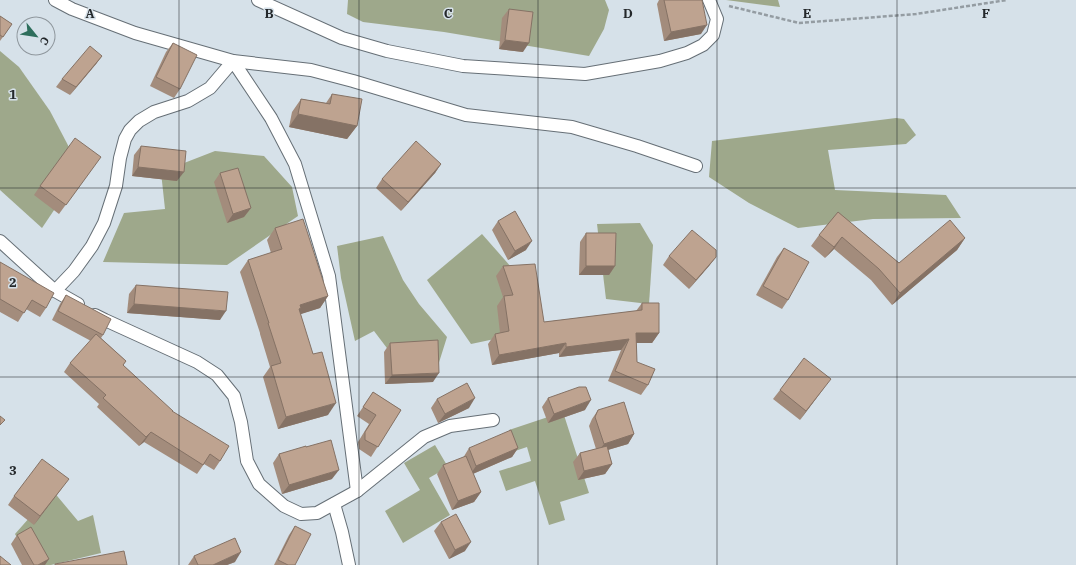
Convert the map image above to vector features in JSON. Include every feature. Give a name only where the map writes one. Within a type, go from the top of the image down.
[{"type":"lane","points":[[55,0],[72,9],[135,33],[233,61],[311,70],[466,115],[572,127],[637,146],[696,166]]},
{"type":"lane","points":[[258,0],[342,38],[387,51],[463,66],[585,74],[660,62],[687,53],[703,45],[713,35],[717,19],[710,1]]},
{"type":"lane","points":[[55,291],[74,271],[92,246],[104,223],[116,186],[120,158],[125,139],[130,130],[139,121],[154,112],[188,101],[210,88],[233,61]]},
{"type":"lane","points":[[233,61],[271,118],[295,164],[329,276],[357,491]]},
{"type":"lane","points":[[0,241],[55,291],[105,320],[198,362],[217,375],[234,396],[241,422],[247,461],[259,484],[284,506],[301,514],[317,513],[357,491],[424,437],[450,426],[493,420]]},
{"type":"lane","points":[[334,504],[349,565]]},
{"type":"path","points":[[710,1],[799,23],[916,14],[1007,0]]},
{"type":"green space","points":[[348,0],[605,0],[609,10],[604,29],[589,56],[444,32],[363,22],[347,14]]},
{"type":"green space","points":[[726,0],[778,0],[780,7]]},
{"type":"green space","points":[[0,51],[19,67],[50,111],[81,170],[42,228],[0,190]]},
{"type":"green space","points":[[896,118],[904,119],[916,135],[906,144],[828,150],[835,190],[946,195],[961,218],[873,219],[798,228],[749,203],[709,177],[712,141]]},
{"type":"green space","points":[[215,151],[264,156],[292,187],[298,216],[227,265],[103,262],[124,213],[165,209],[161,172]]},
{"type":"green space","points":[[640,223],[653,245],[649,304],[606,299],[597,224]]},
{"type":"green space","points":[[482,234],[527,285],[537,330],[471,344],[427,280]]},
{"type":"green space","points":[[383,236],[403,280],[419,304],[447,337],[436,372],[396,360],[374,331],[355,341],[341,278],[337,246]]},
{"type":"green space","points":[[563,412],[589,493],[560,502],[565,520],[549,525],[535,481],[506,491],[499,471],[531,461],[527,447],[515,451],[509,430]]},
{"type":"green space","points":[[435,445],[448,467],[429,478],[450,515],[403,543],[385,511],[420,490],[404,463]]},
{"type":"green space","points":[[53,491],[78,521],[93,515],[101,553],[51,565],[33,565],[15,534]]},
{"type":"building","points":[[664,0],[702,0],[707,25],[671,32]]},
{"type":"building","points":[[509,9],[533,12],[529,43],[505,40]]},
{"type":"building","points":[[0,16],[12,24],[3,37],[0,35]]},
{"type":"building","points":[[173,43],[197,55],[180,89],[156,77]]},
{"type":"building","points":[[90,46],[102,56],[76,87],[62,79]]},
{"type":"building","points":[[332,94],[362,99],[357,126],[298,114],[301,99],[330,104]]},
{"type":"building","points":[[75,138],[101,157],[66,205],[40,186]]},
{"type":"building","points":[[416,141],[441,164],[408,202],[382,179]]},
{"type":"building","points":[[141,146],[186,151],[184,172],[138,167]]},
{"type":"building","points":[[238,168],[251,208],[233,214],[220,173]]},
{"type":"building","points":[[515,211],[532,241],[515,251],[498,221]]},
{"type":"building","points":[[838,212],[899,263],[950,220],[965,238],[900,293],[879,269],[842,237],[834,247],[819,235]]},
{"type":"building","points":[[303,219],[328,296],[300,305],[301,308],[299,309],[313,354],[322,352],[336,403],[286,417],[271,366],[281,363],[248,260],[282,249],[275,228]]},
{"type":"building","points":[[692,230],[716,250],[716,257],[696,280],[669,256]]},
{"type":"building","points":[[586,233],[616,233],[615,266],[586,266]]},
{"type":"building","points":[[784,248],[809,262],[788,300],[763,286]]},
{"type":"building","points":[[0,262],[54,293],[46,308],[32,300],[24,313],[0,299]]},
{"type":"building","points":[[535,264],[544,322],[642,310],[642,303],[659,303],[659,333],[636,333],[637,362],[655,369],[648,385],[615,371],[629,339],[566,347],[566,343],[499,355],[495,334],[509,331],[504,296],[513,295],[503,266]]},
{"type":"building","points":[[136,285],[228,292],[226,311],[134,304]]},
{"type":"building","points":[[66,295],[111,319],[103,335],[58,311]]},
{"type":"building","points":[[96,334],[126,361],[123,365],[172,411],[229,446],[220,461],[210,454],[203,465],[151,432],[146,437],[103,398],[106,395],[70,363]]},
{"type":"building","points":[[438,340],[439,373],[392,375],[390,343]]},
{"type":"building","points":[[804,358],[831,379],[806,411],[780,390]]},
{"type":"building","points":[[467,383],[475,398],[445,414],[437,399]]},
{"type":"building","points":[[579,387],[586,387],[591,400],[554,414],[548,398]]},
{"type":"building","points":[[373,392],[401,410],[378,447],[365,440],[365,432],[376,415],[363,407]]},
{"type":"building","points":[[624,402],[634,434],[604,444],[595,417],[598,410]]},
{"type":"building","points":[[0,416],[5,420],[0,425]]},
{"type":"building","points":[[511,430],[518,448],[476,466],[469,448]]},
{"type":"building","points":[[331,440],[339,470],[289,485],[279,454]]},
{"type":"building","points":[[607,446],[612,464],[584,471],[580,453]]},
{"type":"building","points":[[466,456],[481,492],[458,501],[443,465]]},
{"type":"building","points":[[42,459],[69,479],[40,516],[14,496]]},
{"type":"building","points":[[456,514],[471,542],[455,550],[441,522]]},
{"type":"building","points":[[295,526],[311,534],[295,565],[288,565],[278,560]]},
{"type":"building","points":[[31,527],[49,559],[38,565],[34,565],[17,535]]},
{"type":"building","points":[[235,538],[241,552],[213,565],[198,565],[194,556]]},
{"type":"building","points":[[124,551],[127,565],[55,565],[55,564]]},
{"type":"building","points":[[0,556],[11,565],[0,565]]}]
